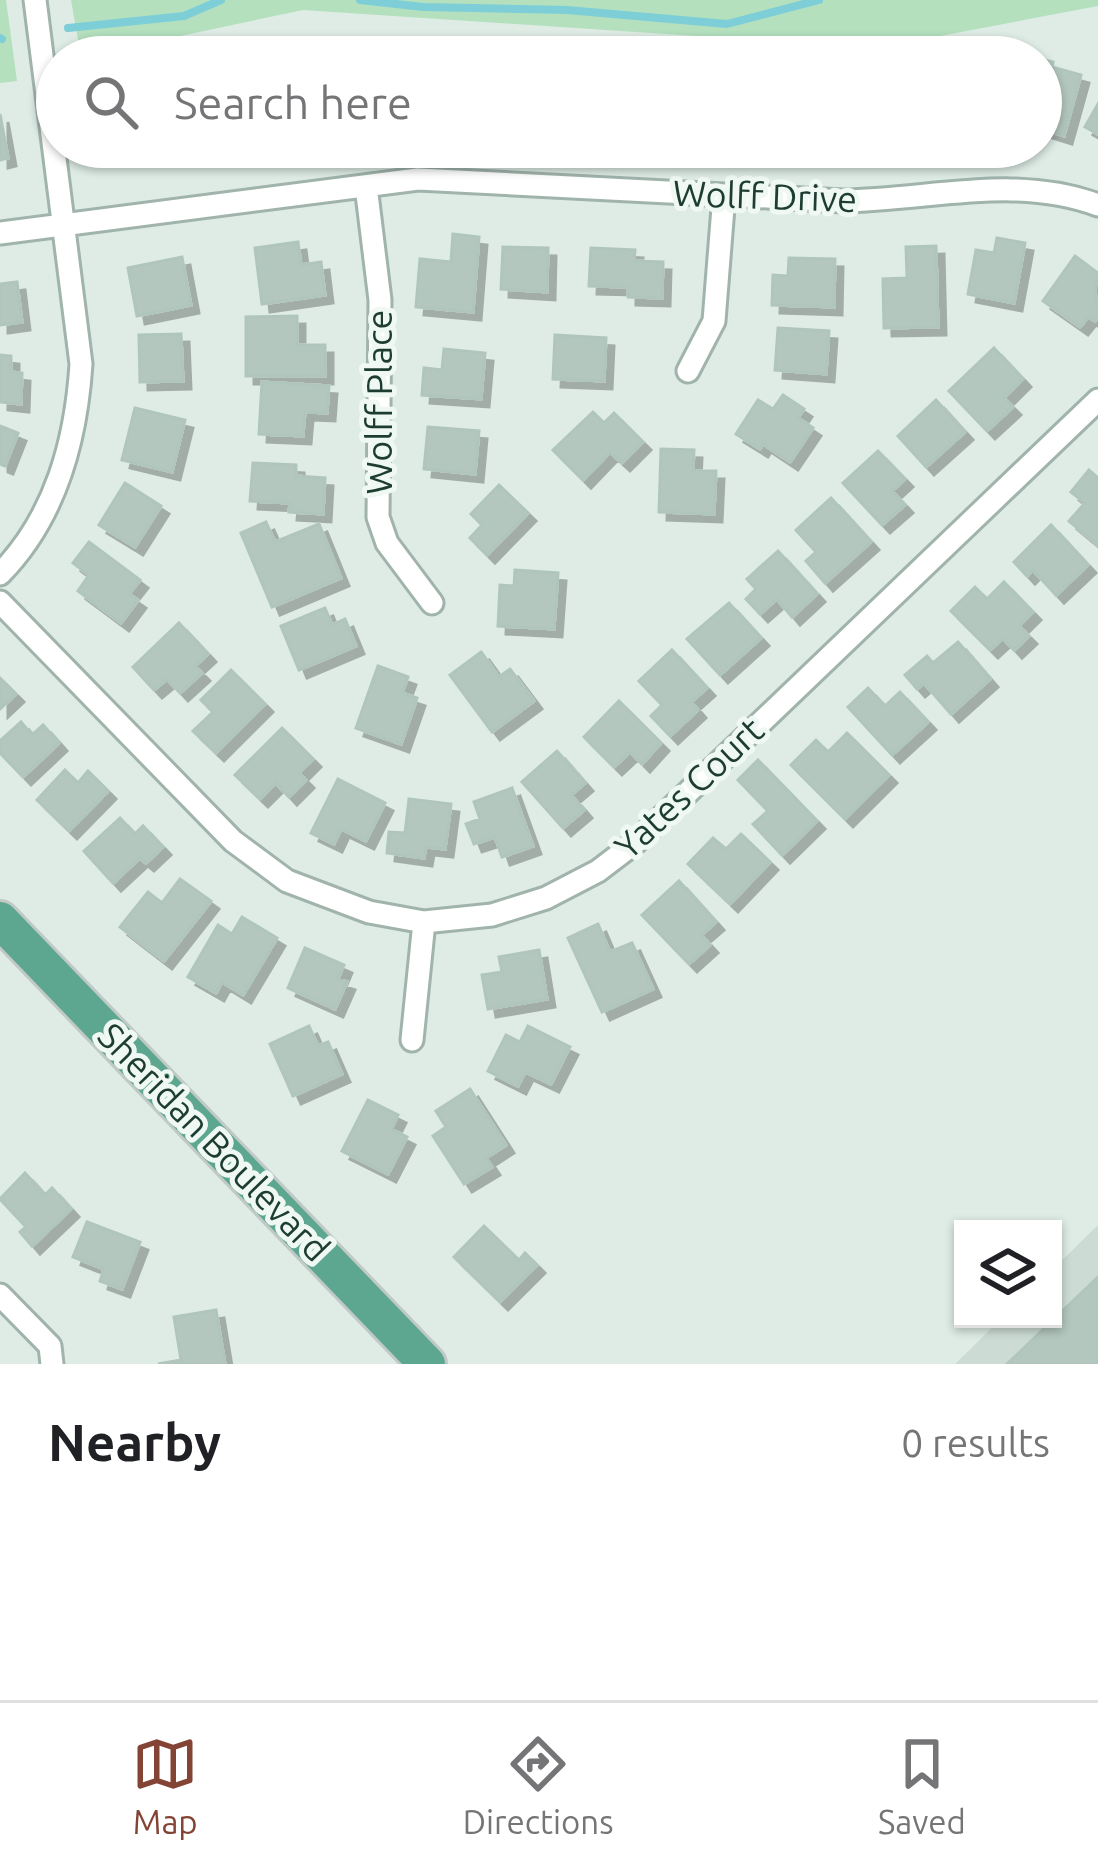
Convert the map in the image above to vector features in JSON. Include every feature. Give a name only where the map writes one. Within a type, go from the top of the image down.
[{"type":"main road","name":"Sheridan Boulevard","points":[[0,920],[427,1364]]},
{"type":"street","points":[[35,0],[40,36]]},
{"type":"street","points":[[0,574],[26,543],[52,495],[76,430],[81,364],[57,168]]},
{"type":"street","name":"Wolff Drive","points":[[0,233],[418,179],[901,200],[1034,188],[1098,205]]},
{"type":"street","name":"Wolff Place","points":[[366,186],[380,300],[378,517],[387,543],[432,602]]},
{"type":"street","points":[[688,370],[714,321],[724,195]]},
{"type":"street","name":"Yates Court","points":[[0,602],[202,813],[268,869],[369,912],[424,922],[492,915],[546,898],[617,857],[1098,400]]},
{"type":"street","points":[[412,1040],[424,922]]},
{"type":"street","points":[[0,1295],[50,1346],[52,1364]]},
{"type":"shaded area","points":[[1098,1225],[1098,1364],[955,1364],[992,1328],[1062,1328],[1062,1260]]},
{"type":"green space","points":[[0,0],[6,0],[17,81],[0,83]]},
{"type":"green space","points":[[71,0],[1098,0],[1098,6],[940,36],[696,36],[303,10],[180,36],[77,36]]},
{"type":"building","points":[[1062,70],[1081,75],[1062,135]]},
{"type":"building","points":[[1098,104],[1098,134],[1085,127]]},
{"type":"building","points":[[0,114],[8,158],[0,160]]},
{"type":"building","points":[[453,234],[479,237],[473,312],[416,307],[420,259],[451,262]]},
{"type":"building","points":[[997,238],[1025,243],[1014,303],[968,294],[976,250],[994,253]]},
{"type":"building","points":[[298,242],[301,265],[321,262],[325,295],[262,304],[255,248]]},
{"type":"building","points":[[936,246],[938,327],[884,328],[883,279],[907,278],[906,247]]},
{"type":"building","points":[[503,247],[548,248],[547,292],[501,289]]},
{"type":"building","points":[[591,248],[635,250],[634,261],[663,262],[662,298],[628,297],[628,287],[589,286]]},
{"type":"building","points":[[1075,256],[1098,273],[1098,317],[1095,321],[1088,317],[1080,327],[1043,301]]},
{"type":"building","points":[[182,257],[191,305],[137,316],[128,268]]},
{"type":"building","points":[[789,258],[835,259],[834,307],[772,305],[773,275],[788,276]]},
{"type":"building","points":[[17,282],[22,322],[0,325],[0,284]]},
{"type":"building","points":[[297,316],[297,345],[325,345],[325,376],[246,376],[246,317]]},
{"type":"building","points":[[778,328],[829,331],[826,374],[775,370]]},
{"type":"building","points":[[181,334],[183,381],[140,382],[139,335]]},
{"type":"building","points":[[555,335],[606,338],[604,381],[553,379]]},
{"type":"building","points":[[994,348],[1023,379],[1004,398],[1013,407],[987,431],[949,391]]},
{"type":"building","points":[[444,349],[485,353],[481,399],[422,395],[424,368],[442,370]]},
{"type":"building","points":[[0,355],[11,356],[11,372],[22,373],[21,404],[0,402]]},
{"type":"building","points":[[262,382],[329,386],[327,413],[305,412],[303,436],[259,434]]},
{"type":"building","points":[[783,395],[804,409],[798,418],[813,428],[790,462],[736,434],[758,400],[773,409]]},
{"type":"building","points":[[936,400],[965,432],[926,467],[898,436]]},
{"type":"building","points":[[135,408],[185,420],[172,472],[122,460]]},
{"type":"building","points":[[593,412],[604,423],[614,413],[643,442],[622,463],[610,452],[583,480],[553,450]]},
{"type":"building","points":[[0,426],[18,433],[5,466],[0,464]]},
{"type":"building","points":[[428,427],[479,431],[475,474],[424,469]]},
{"type":"building","points":[[661,449],[694,450],[693,471],[716,471],[714,514],[659,512]]},
{"type":"building","points":[[878,451],[905,479],[892,491],[905,505],[882,525],[843,483]]},
{"type":"building","points":[[253,463],[296,465],[296,476],[325,478],[323,514],[289,512],[290,503],[250,501]]},
{"type":"building","points":[[1089,470],[1098,478],[1098,545],[1069,521],[1085,503],[1071,492]]},
{"type":"building","points":[[125,483],[161,506],[135,547],[99,525]]},
{"type":"building","points":[[499,485],[528,513],[487,555],[470,538],[482,525],[471,514]]},
{"type":"building","points":[[831,498],[871,542],[825,583],[806,561],[816,552],[796,530]]},
{"type":"building","points":[[266,522],[275,542],[319,524],[341,578],[272,607],[241,533]]},
{"type":"building","points":[[1051,525],[1088,565],[1056,595],[1033,570],[1027,576],[1014,562]]},
{"type":"building","points":[[89,542],[140,580],[129,594],[138,600],[121,623],[78,591],[89,575],[73,563]]},
{"type":"building","points":[[778,551],[817,594],[792,617],[777,599],[760,614],[746,599],[756,589],[747,579]]},
{"type":"building","points":[[515,570],[558,573],[554,629],[498,626],[500,585],[514,586]]},
{"type":"building","points":[[1004,582],[1033,612],[1019,626],[1029,636],[1014,650],[1003,638],[990,650],[951,611],[975,587],[987,599]]},
{"type":"building","points":[[729,603],[761,638],[720,675],[687,639]]},
{"type":"building","points":[[325,608],[332,625],[345,619],[356,646],[299,670],[281,626]]},
{"type":"building","points":[[179,623],[208,654],[195,666],[202,673],[180,693],[167,679],[154,690],[133,667]]},
{"type":"building","points":[[958,642],[990,679],[951,714],[924,683],[917,689],[905,675],[927,656],[933,663]]},
{"type":"building","points":[[672,650],[707,688],[691,702],[698,710],[670,736],[651,716],[662,705],[639,681]]},
{"type":"building","points":[[481,652],[499,677],[510,669],[534,701],[492,732],[450,675]]},
{"type":"building","points":[[378,666],[408,677],[402,693],[417,698],[401,744],[356,728]]},
{"type":"building","points":[[231,670],[265,704],[216,753],[193,731],[213,712],[201,700]]},
{"type":"building","points":[[0,678],[16,694],[0,709]]},
{"type":"building","points":[[868,688],[885,706],[900,692],[928,722],[892,755],[848,707]]},
{"type":"building","points":[[619,701],[661,743],[642,764],[630,752],[614,767],[584,737]]},
{"type":"building","points":[[21,722],[32,735],[43,725],[59,743],[23,777],[0,753],[0,741]]},
{"type":"building","points":[[282,728],[313,759],[299,773],[306,780],[289,797],[276,783],[260,799],[235,775]]},
{"type":"building","points":[[847,733],[889,775],[845,819],[791,765],[816,740],[828,752]]},
{"type":"building","points":[[557,751],[585,783],[571,795],[584,810],[563,828],[522,782]]},
{"type":"building","points":[[758,760],[817,821],[782,855],[753,824],[768,811],[738,780]]},
{"type":"building","points":[[65,770],[78,783],[88,771],[108,791],[69,831],[37,800]]},
{"type":"building","points":[[338,779],[385,803],[366,841],[341,829],[334,844],[311,833]]},
{"type":"building","points":[[512,788],[533,846],[502,857],[495,837],[474,844],[466,824],[480,819],[474,802]]},
{"type":"building","points":[[409,799],[451,804],[445,849],[426,847],[424,858],[387,853],[389,832],[405,833]]},
{"type":"building","points":[[120,818],[135,834],[143,826],[163,847],[146,863],[140,858],[113,883],[84,851]]},
{"type":"building","points":[[741,834],[770,862],[730,904],[688,864],[713,838],[726,849]]},
{"type":"building","points":[[180,879],[211,901],[164,961],[120,927],[148,892],[162,903]]},
{"type":"building","points":[[679,881],[716,922],[701,935],[710,945],[689,964],[642,915]]},
{"type":"building","points":[[242,917],[277,938],[243,995],[222,982],[216,993],[188,977],[218,925],[232,934]]},
{"type":"building","points":[[598,924],[610,952],[632,943],[653,989],[602,1012],[568,938]]},
{"type":"building","points":[[305,948],[344,965],[338,979],[347,982],[335,1009],[288,988]]},
{"type":"building","points":[[539,950],[547,999],[488,1009],[482,975],[502,972],[499,957]]},
{"type":"building","points":[[309,1026],[318,1046],[328,1042],[342,1074],[293,1096],[270,1044]]},
{"type":"building","points":[[528,1026],[570,1047],[551,1084],[525,1072],[518,1086],[488,1071],[506,1035],[520,1042]]},
{"type":"building","points":[[470,1089],[506,1145],[486,1158],[492,1167],[464,1184],[433,1136],[446,1127],[436,1111]]},
{"type":"building","points":[[368,1100],[398,1115],[391,1129],[407,1137],[388,1174],[342,1151]]},
{"type":"building","points":[[25,1173],[45,1195],[52,1188],[71,1209],[32,1246],[20,1232],[26,1227],[0,1199]]},
{"type":"building","points":[[87,1222],[140,1242],[122,1289],[100,1281],[104,1269],[73,1257]]},
{"type":"building","points":[[484,1226],[519,1260],[525,1253],[537,1265],[500,1302],[454,1257]]},
{"type":"building","points":[[1098,1277],[1098,1364],[1007,1364],[1045,1328],[1062,1328],[1062,1311]]},
{"type":"building","points":[[216,1310],[225,1364],[158,1364],[181,1360],[174,1317]]},
{"type":"waterway","points":[[68,28],[184,16],[221,0]]},
{"type":"waterway","points":[[360,0],[727,24],[819,0]]}]
